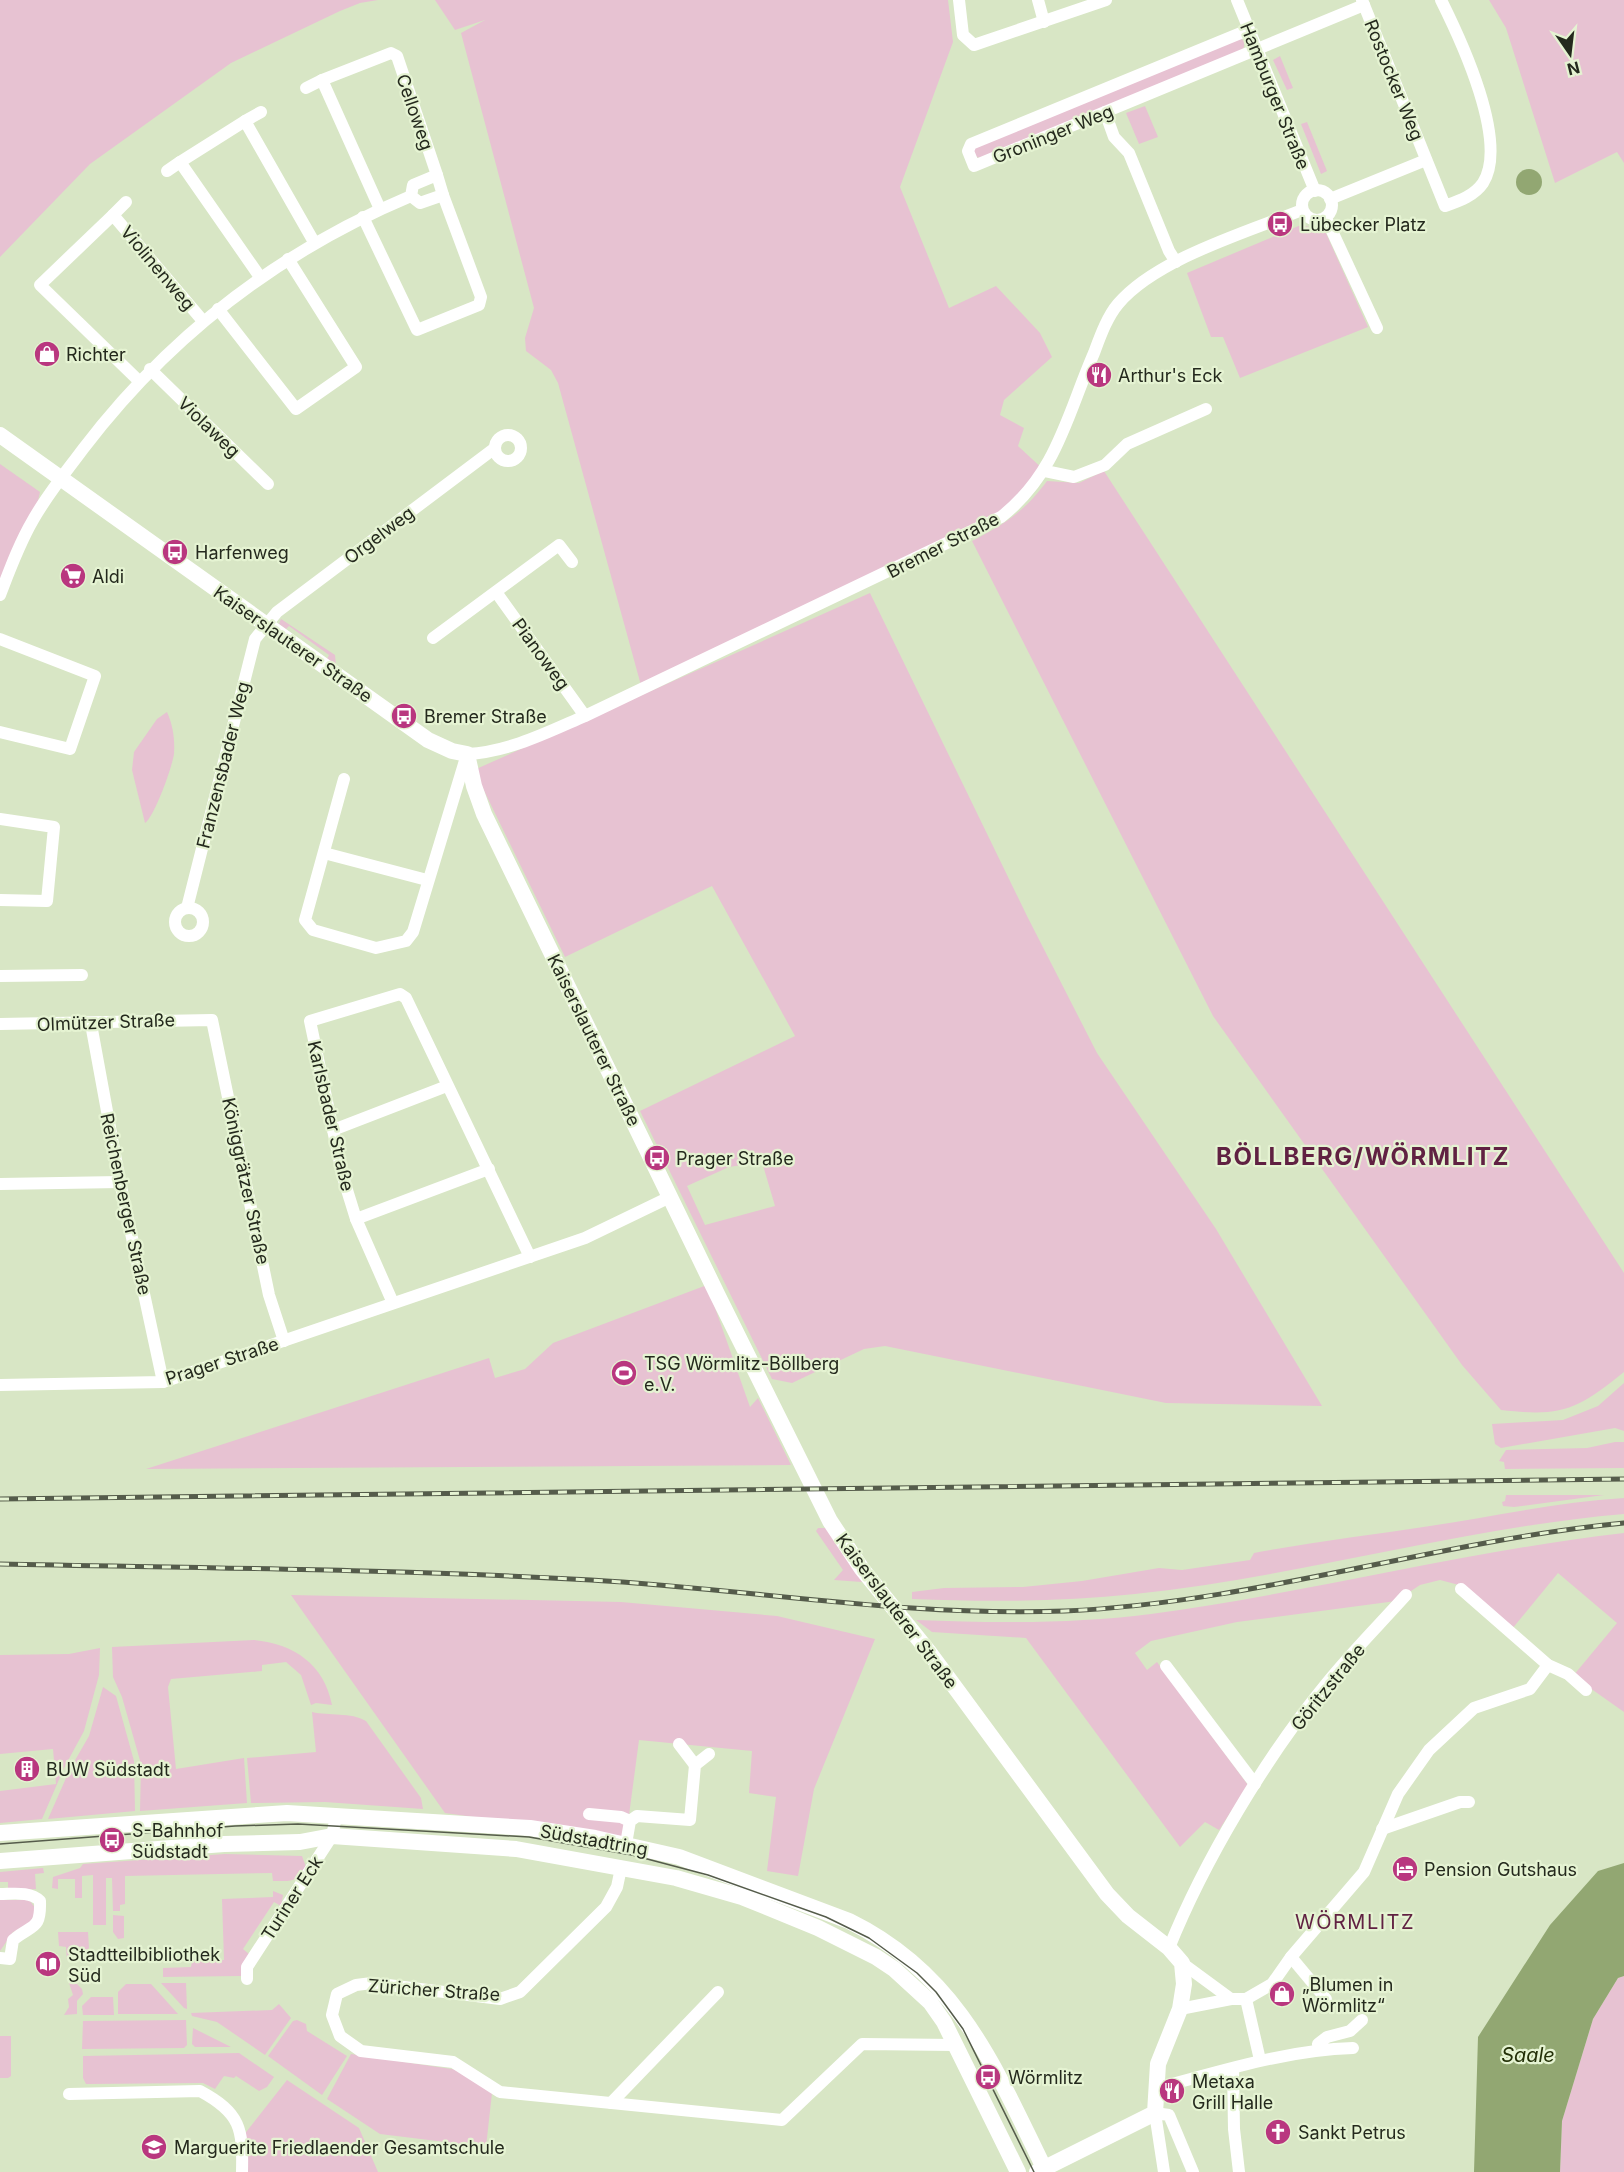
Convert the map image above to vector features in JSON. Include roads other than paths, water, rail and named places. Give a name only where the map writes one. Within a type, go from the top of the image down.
[{"type":"street","points":[[959,0],[963,35],[974,45],[1106,0]]},
{"type":"street","points":[[1038,0],[1044,22]]},
{"type":"street","name":"Hamburger Straße","points":[[1236,0],[1315,191]]},
{"type":"street","name":"Rostocker Weg","points":[[1363,2],[1445,206],[1469,197],[1483,183],[1491,162],[1490,135],[1470,66],[1441,0]]},
{"type":"street","name":"Groninger Weg","points":[[1248,30],[971,144],[968,151],[974,166],[1256,50],[1363,2]]},
{"type":"street","name":"Celloweg","points":[[306,88],[391,53],[397,56],[437,175]]},
{"type":"street","points":[[322,80],[380,209]]},
{"type":"street","points":[[167,171],[261,112]]},
{"type":"street","points":[[1105,112],[1114,137],[1129,153],[1168,251],[1176,262]]},
{"type":"street","points":[[245,121],[314,242]]},
{"type":"street","name":"Rostocker Weg","points":[[1330,199],[1426,160]]},
{"type":"street","points":[[180,162],[260,277]]},
{"type":"street","points":[[363,217],[417,330],[479,304],[481,297],[437,175],[413,185],[411,196]]},
{"type":"street","points":[[1315,191],[1325,193],[1330,199],[1330,212],[1326,218],[1315,220],[1308,217],[1302,210],[1303,200],[1315,191]]},
{"type":"street","points":[[411,196],[420,203],[443,195]]},
{"type":"street","points":[[0,595],[34,518],[61,479],[150,369],[203,321],[260,277],[314,242],[411,196]]},
{"type":"street","name":"Violinenweg","points":[[126,202],[40,285],[140,381]]},
{"type":"street","name":"Bremer Straße","points":[[467,754],[498,750],[585,716],[1001,517],[1024,499],[1045,471],[1115,306],[1148,276],[1176,262],[1302,210]]},
{"type":"street","name":"Violinenweg","points":[[112,215],[203,321]]},
{"type":"street","points":[[1326,218],[1377,328]]},
{"type":"street","points":[[218,309],[296,409],[356,366],[288,259]]},
{"type":"street","name":"Violaweg","points":[[150,369],[268,484]]},
{"type":"street","points":[[1045,471],[1074,477],[1105,465],[1126,444],[1206,409]]},
{"type":"street","name":"Kaiserslauterer Straße","points":[[0,435],[428,740],[452,752],[467,754],[474,786],[484,814],[829,1518],[862,1569],[930,1652],[1079,1857],[1121,1909],[1168,1948],[1182,1963]]},
{"type":"street","name":"Orgelweg","points":[[266,625],[277,612],[495,448]]},
{"type":"street","points":[[433,638],[559,545],[572,562]]},
{"type":"street","name":"Pianoweg","points":[[496,592],[585,716]]},
{"type":"street","name":"Franzensbader Weg","points":[[187,908],[255,639],[266,625]]},
{"type":"street","points":[[0,639],[95,676],[70,749],[0,732]]},
{"type":"street","points":[[344,779],[305,920],[313,930],[376,948],[406,941],[413,932],[467,754]]},
{"type":"street","points":[[0,819],[54,827],[47,901],[0,900]]},
{"type":"street","points":[[324,853],[428,880]]},
{"type":"street","points":[[0,975],[82,975]]},
{"type":"street","name":"Karlsbader Straße","points":[[393,1303],[356,1219],[343,1177],[310,1021],[400,994],[406,999],[530,1257]]},
{"type":"street","name":"Olmützer Straße","points":[[0,1024],[212,1020]]},
{"type":"street","name":"Königgrätzer Straße","points":[[212,1020],[269,1294],[284,1341]]},
{"type":"street","name":"Reichenberger Straße","points":[[91,1024],[120,1182],[163,1382]]},
{"type":"street","points":[[333,1130],[447,1086]]},
{"type":"street","points":[[356,1219],[489,1169]]},
{"type":"street","points":[[0,1184],[120,1182]]},
{"type":"street","name":"Prager Straße","points":[[0,1385],[163,1382],[585,1238],[670,1197]]},
{"type":"street","points":[[1461,1590],[1548,1665],[1568,1674],[1586,1690]]},
{"type":"street","name":"Göritzstraße","points":[[1168,1948],[1184,1910],[1255,1784],[1325,1685],[1406,1595]]},
{"type":"street","points":[[1180,2009],[1231,1999],[1246,1999],[1272,1984],[1291,1957],[1364,1872],[1398,1794],[1429,1750],[1474,1708],[1514,1697],[1530,1689],[1548,1665]]},
{"type":"street","points":[[1166,1666],[1255,1784]]},
{"type":"street","points":[[630,1821],[642,1815],[690,1820],[695,1765],[680,1744]]},
{"type":"street","points":[[695,1765],[709,1754]]},
{"type":"street","points":[[1382,1829],[1460,1802],[1469,1802]]},
{"type":"street","name":"Südstadtring","points":[[0,1833],[287,1813],[530,1828],[626,1844],[679,1857],[798,1900],[870,1931],[914,1962],[947,1995],[969,2027],[1000,2078],[1042,2171]]},
{"type":"street","points":[[589,1814],[621,1817],[630,1821]]},
{"type":"street","name":"Turiner Eck","points":[[247,1979],[247,1967],[332,1836],[336,1817]]},
{"type":"street","points":[[626,1844],[630,1821]]},
{"type":"street","name":"Südstadtring","points":[[0,1861],[224,1844],[300,1842],[332,1836],[516,1850],[676,1878],[742,1897],[852,1944],[894,1968],[930,2002],[955,2045],[1018,2172]]},
{"type":"street","name":"Züricher Straße","points":[[621,1868],[617,1887],[606,1907],[520,1992],[500,1999],[364,1984],[337,1994],[332,2015],[340,2036],[361,2051],[453,2062],[500,2092],[782,2120],[862,2044],[955,2045]]},
{"type":"street","points":[[0,1894],[30,1894],[36,1897],[40,1901],[40,1919],[36,1925],[13,1941],[10,1959],[0,1958]]},
{"type":"street","points":[[1291,1957],[1326,2000]]},
{"type":"street","points":[[1182,1963],[1231,1999]]},
{"type":"street","points":[[1164,2172],[1155,2113],[1158,2064],[1180,2009],[1184,1984],[1182,1963]]},
{"type":"street","points":[[611,2103],[718,1992]]},
{"type":"street","points":[[1246,1999],[1260,2060]]},
{"type":"street","points":[[1320,2049],[1318,2044],[1322,2039],[1350,2031],[1362,2020]]},
{"type":"street","points":[[1157,2088],[1260,2060],[1320,2049],[1353,2048]]},
{"type":"street","points":[[1233,2068],[1234,2129],[1239,2172]]},
{"type":"street","points":[[69,2094],[200,2091],[216,2100],[236,2119],[243,2136],[242,2172]]},
{"type":"street","points":[[1042,2171],[1155,2113],[1169,2115],[1193,2172]]},
{"type":"water","points":[[1529,169],[1538,173],[1542,182],[1538,191],[1529,195],[1520,191],[1516,182],[1520,173]]},
{"type":"water","name":"Saale","points":[[1624,1863],[1624,1976],[1618,1978],[1593,2019],[1562,2121],[1560,2172],[1474,2172],[1478,2037],[1550,1925],[1598,1871]]},
{"type":"tram line","points":[[0,1844],[235,1826],[298,1824],[529,1837],[632,1855],[708,1875],[826,1917],[869,1938],[917,1973],[936,1992],[963,2029],[1034,2172]]},
{"type":"railway","points":[[0,1499],[1624,1479]]},
{"type":"railway","points":[[0,1564],[296,1569],[517,1576],[650,1584],[946,1610],[1065,1611],[1136,1606],[1206,1596],[1484,1543],[1624,1523]]},
{"type":"place","name":"Lübecker Platz","points":[[1280,224]]},
{"type":"place","name":"Richter","points":[[47,354]]},
{"type":"place","name":"Arthur's Eck","points":[[1099,375]]},
{"type":"place","name":"Harfenweg","points":[[175,552]]},
{"type":"place","name":"Aldi","points":[[73,576]]},
{"type":"place","name":"Bremer Straße","points":[[404,716]]},
{"type":"place","name":"Prager Straße","points":[[657,1158]]},
{"type":"place","name":"TSG Wörmlitz-Böllberg e.V.","points":[[624,1373]]},
{"type":"place","name":"BUW Südstadt","points":[[27,1769]]},
{"type":"place","name":"S-Bahnhof Südstadt","points":[[112,1840]]},
{"type":"place","name":"Pension Gutshaus","points":[[1405,1869]]},
{"type":"place","name":"Stadtteilbibliothek Süd","points":[[48,1964]]},
{"type":"place","name":"„Blumen in Wörmlitz“","points":[[1282,1994]]},
{"type":"place","name":"Wörmlitz","points":[[988,2077]]},
{"type":"place","name":"Metaxa Grill Halle","points":[[1172,2091]]},
{"type":"place","name":"Sankt Petrus","points":[[1278,2132]]},
{"type":"place","name":"Marguerite Friedlaender Gesamtschule","points":[[154,2147]]},
{"type":"district","name":"BÖLLBERG/WÖRMLITZ","points":[[1363,1156]]},
{"type":"district","name":"WÖRMLITZ","points":[[1355,1922]]}]
